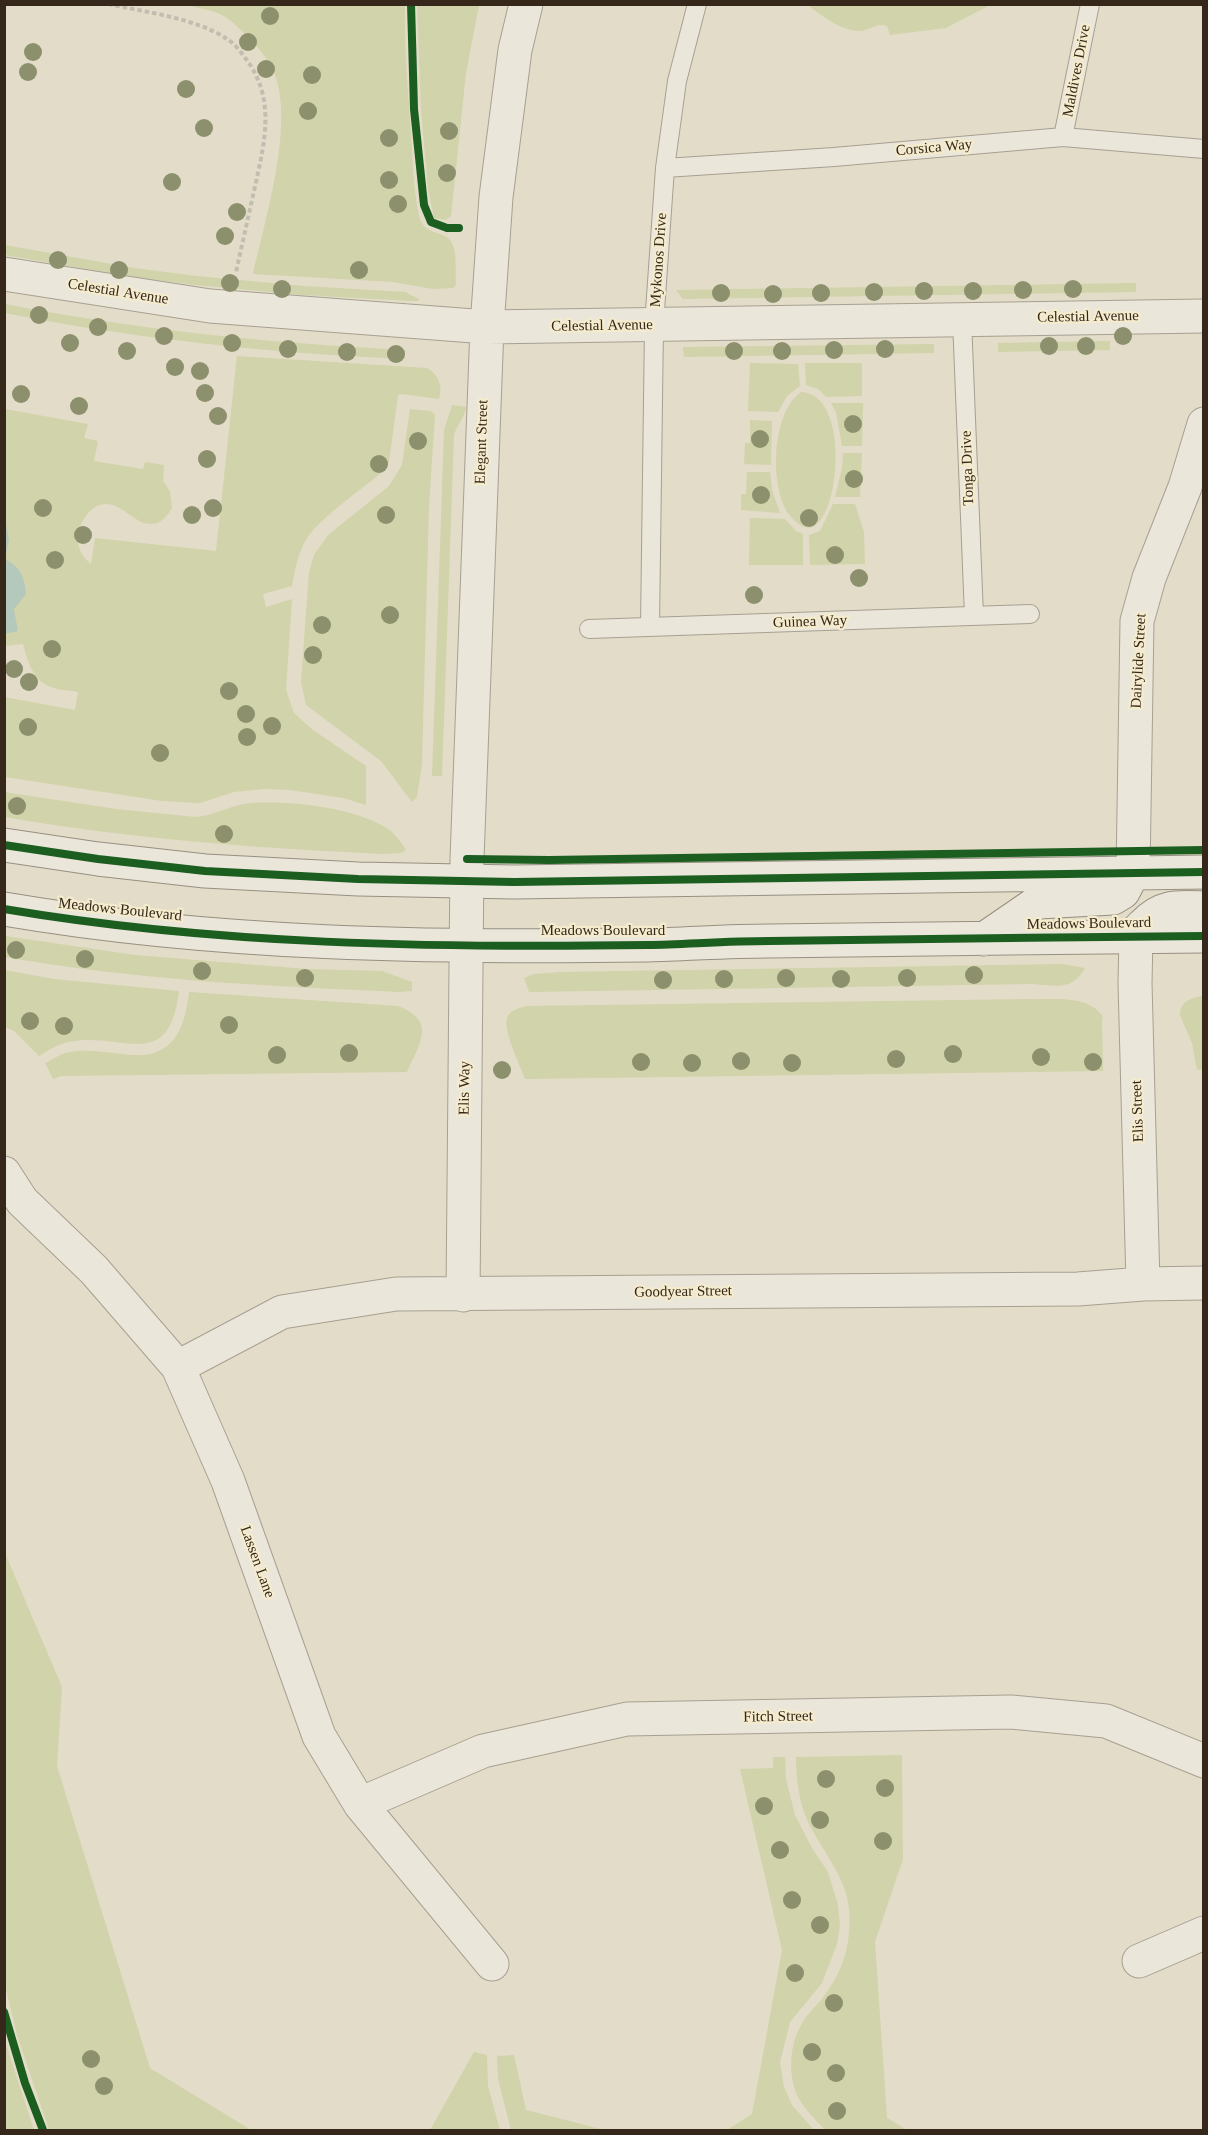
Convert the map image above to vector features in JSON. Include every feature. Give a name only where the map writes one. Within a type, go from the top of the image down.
[{"type":"street","name":"Elegant Street","points":[[467,882],[487,327],[496,197],[515,50],[526,4]]},
{"type":"street","name":"Celestial Avenue","points":[[4,274],[210,306],[487,327],[1203,315]]},
{"type":"street","name":"Dairylide Street","points":[[1133,873],[1137,621],[1149,578],[1185,487],[1203,424]]},
{"type":"street","points":[[4,845],[205,871],[467,882],[1203,872]]},
{"type":"street","points":[[984,939],[1038,902],[1113,898],[1123,892],[1133,873]]},
{"type":"street","name":"Elis Way","points":[[463,1295],[467,882]]},
{"type":"street","points":[[1136,937],[1136,932],[1152,915],[1170,907],[1203,908]]},
{"type":"street","name":"Meadows Boulevard","points":[[4,909],[88,921],[229,935],[317,941],[466,945],[648,945],[770,941],[1203,936]]},
{"type":"street","name":"Elis Street","points":[[1136,937],[1135,983],[1143,1284]]},
{"type":"street","name":"Lassen Lane","points":[[4,1173],[22,1201],[94,1270],[178,1367],[228,1481],[319,1736],[360,1804],[492,1964]]},
{"type":"street","name":"Goodyear Street","points":[[178,1367],[282,1312],[396,1294],[1078,1289],[1143,1284],[1203,1283]]},
{"type":"street","name":"Fitch Street","points":[[360,1804],[483,1751],[627,1719],[1011,1712],[1106,1721],[1203,1761]]},
{"type":"street","points":[[1139,1961],[1203,1934]]},
{"type":"lane","name":"Mykonos Drive","points":[[650,627],[654,325],[665,168],[677,81],[697,4]]},
{"type":"lane","name":"Maldives Drive","points":[[1063,138],[1090,4]]},
{"type":"lane","name":"Corsica Way","points":[[665,168],[1063,138],[1203,148]]},
{"type":"lane","name":"Tonga Drive","points":[[962,320],[974,616]]},
{"type":"lane","name":"Guinea Way","points":[[589,629],[1030,614]]},
{"type":"path","points":[[108,4],[170,17],[202,27],[228,39],[256,72],[264,93],[266,112],[263,151],[236,276]]},
{"type":"path","points":[[411,4],[414,109],[424,205],[431,222],[447,228],[459,228]]},
{"type":"path","points":[[4,2012],[25,2083],[43,2130]]},
{"type":"green space","points":[[187,5],[405,5],[406,69],[417,206],[421,222],[425,227],[447,237],[453,244],[456,285],[453,288],[433,289],[393,282],[253,274],[271,198],[280,141],[279,89],[267,59],[238,27],[218,13]]},
{"type":"green space","points":[[417,5],[479,5],[466,73],[451,216],[446,220],[434,218],[428,189],[421,110]]},
{"type":"green space","points":[[808,5],[990,5],[946,28],[890,35],[887,26],[883,25],[859,31],[846,28],[825,18]]},
{"type":"green space","points":[[5,245],[134,268],[304,286],[405,292],[419,299],[411,301],[303,295],[132,277],[5,255]]},
{"type":"green space","points":[[1136,283],[1136,292],[683,299],[676,290]]},
{"type":"green space","points":[[5,304],[105,321],[204,334],[304,344],[405,350],[405,359],[204,344],[5,313]]},
{"type":"green space","points":[[1110,341],[1110,350],[998,352],[998,343]]},
{"type":"green space","points":[[934,344],[934,353],[684,357],[683,347]]},
{"type":"green space","points":[[237,356],[427,368],[439,381],[439,399],[398,395],[389,462],[384,470],[332,512],[307,538],[299,555],[292,586],[263,594],[266,607],[292,599],[286,690],[294,713],[313,730],[366,766],[366,805],[343,798],[290,790],[265,789],[234,792],[200,803],[162,801],[5,777],[4,697],[75,710],[78,692],[57,689],[41,681],[32,671],[23,644],[5,646],[5,409],[88,424],[84,438],[98,441],[94,461],[143,469],[145,462],[164,465],[163,481],[170,491],[172,508],[161,521],[155,524],[145,523],[118,507],[105,504],[94,508],[84,518],[78,532],[78,539],[81,552],[91,564],[95,538],[216,551]]},
{"type":"green space","points":[[750,363],[798,364],[800,386],[787,396],[778,412],[748,411]]},
{"type":"green space","points":[[805,363],[862,363],[862,396],[826,397],[818,389],[806,385]]},
{"type":"green space","points":[[801,392],[816,397],[827,411],[836,454],[830,499],[823,516],[814,526],[807,528],[792,519],[783,504],[776,470],[776,452],[784,416],[791,402]]},
{"type":"green space","points":[[831,403],[863,403],[862,446],[842,446],[836,412]]},
{"type":"green space","points":[[452,405],[466,407],[454,435],[442,776],[432,776],[444,430]]},
{"type":"green space","points":[[410,409],[431,411],[435,415],[429,506],[422,764],[417,797],[412,802],[381,761],[306,705],[301,682],[309,572],[314,555],[328,535],[389,486],[402,465]]},
{"type":"green space","points":[[750,420],[772,421],[771,465],[744,464],[745,443],[750,443]]},
{"type":"green space","points":[[843,453],[862,453],[860,497],[835,497]]},
{"type":"green space","points":[[747,472],[770,472],[772,490],[780,513],[741,510],[741,494],[746,494]]},
{"type":"green space","points":[[833,504],[855,504],[864,532],[865,564],[810,565],[809,535],[820,531]]},
{"type":"green space","points":[[750,518],[785,519],[796,531],[803,534],[803,565],[749,565]]},
{"type":"green space","points":[[4,792],[116,809],[195,817],[244,804],[278,803],[318,806],[374,821],[391,831],[406,850],[400,853],[383,854],[288,849],[146,837],[52,825],[5,817]]},
{"type":"green space","points":[[5,936],[135,955],[307,969],[382,971],[412,982],[412,991],[349,990],[201,981],[54,965],[5,957]]},
{"type":"green space","points":[[1062,964],[1085,968],[1074,981],[1055,986],[1031,984],[529,992],[524,978],[534,974],[560,972]]},
{"type":"green space","points":[[5,970],[54,979],[179,991],[174,1017],[165,1033],[154,1041],[140,1044],[89,1040],[69,1042],[39,1056],[14,1031],[5,1027]]},
{"type":"green space","points":[[189,992],[398,1006],[418,1019],[422,1034],[417,1052],[407,1072],[61,1076],[53,1079],[45,1063],[67,1053],[86,1051],[142,1055],[163,1049],[176,1036],[180,1028]]},
{"type":"green space","points":[[1203,996],[1203,1069],[1197,1070],[1192,1043],[1180,1010],[1190,999]]},
{"type":"green space","points":[[1030,999],[1080,1001],[1097,1010],[1103,1017],[1103,1071],[525,1079],[506,1024],[510,1013],[527,1006]]},
{"type":"green space","points":[[5,1553],[62,1687],[57,1766],[150,2068],[251,2130],[49,2130],[17,2035],[5,1985]]},
{"type":"green space","points":[[902,1755],[903,1859],[875,1942],[887,2118],[907,2130],[825,2130],[797,2095],[791,2066],[793,2047],[806,2017],[822,1999],[837,1976],[848,1942],[850,1916],[844,1887],[809,1824],[800,1800],[796,1757]]},
{"type":"green space","points":[[773,1757],[785,1757],[786,1779],[795,1815],[812,1848],[828,1872],[838,1905],[840,1926],[837,1944],[822,1983],[790,2022],[780,2062],[784,2087],[792,2105],[814,2130],[727,2130],[752,2114],[782,1950],[740,1769],[773,1768]]},
{"type":"green space","points":[[5,2041],[34,2130],[5,2130]]},
{"type":"green space","points":[[474,2052],[487,2055],[488,2086],[500,2130],[430,2130]]},
{"type":"green space","points":[[514,2055],[526,2110],[605,2130],[511,2130],[498,2079],[497,2056]]},
{"type":"shaded area","points":[[4,514],[9,539],[5,559],[21,573],[26,594],[14,609],[18,631],[5,634]]},
{"type":"cycle path","points":[[411,4],[414,109],[424,205],[431,222],[447,228],[459,228]]},
{"type":"cycle path","points":[[4,845],[98,859],[205,871],[358,879],[514,882],[1204,872]]},
{"type":"cycle path","points":[[467,859],[549,860],[1204,850]]},
{"type":"cycle path","points":[[4,909],[84,921],[245,937],[325,942],[487,946],[1204,936]]},
{"type":"cycle path","points":[[4,2012],[25,2083],[43,2130]]}]
